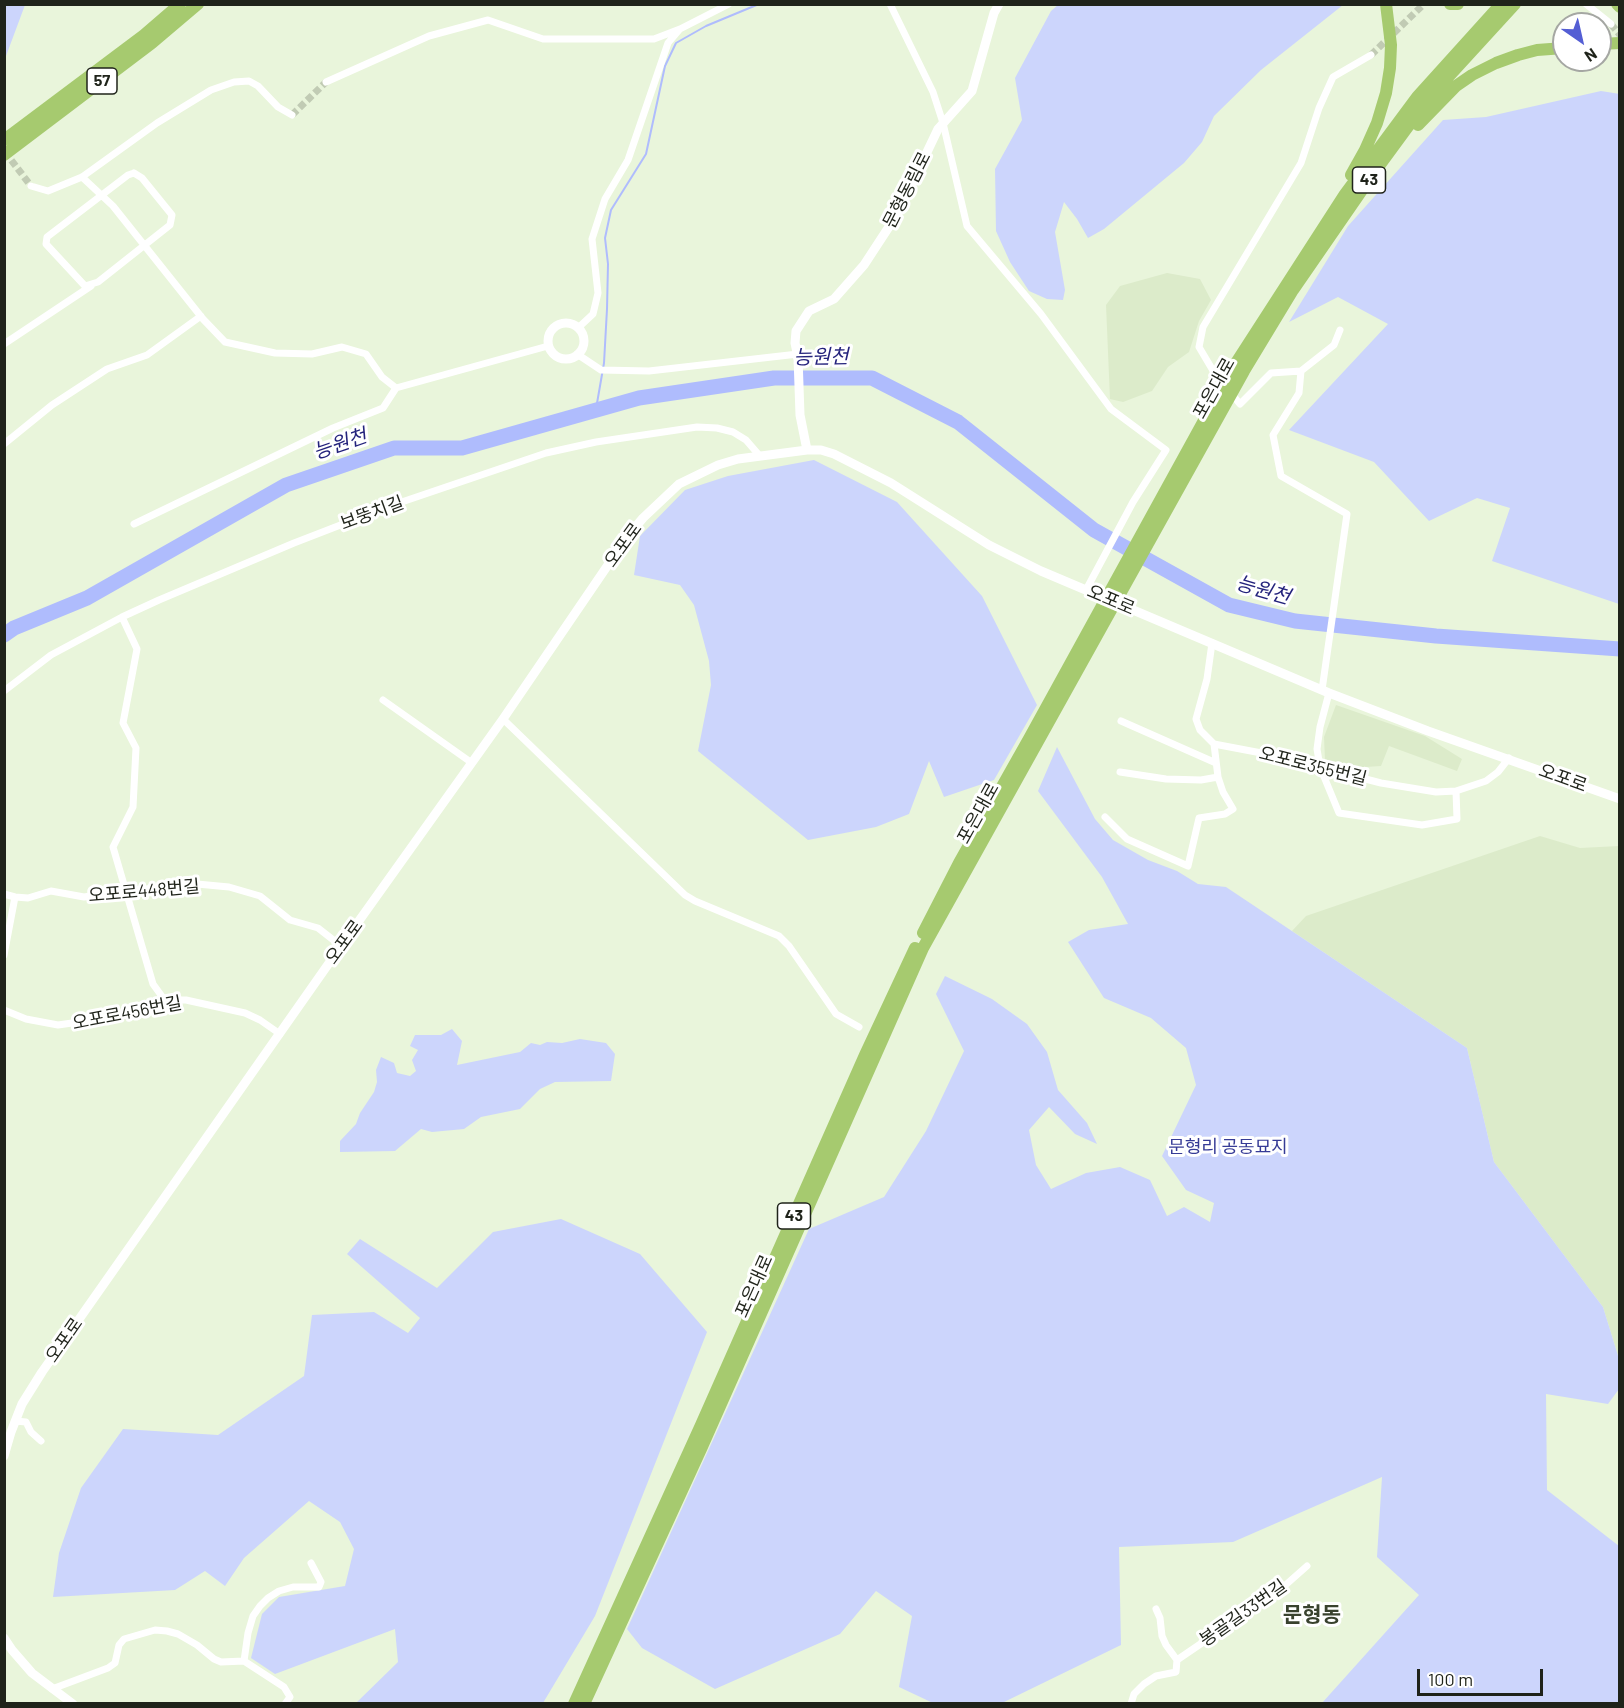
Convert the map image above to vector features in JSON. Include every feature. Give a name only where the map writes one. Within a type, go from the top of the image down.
[{"type":"highway","name":"57","points":[[4,140],[144,35],[180,4]]},
{"type":"highway","name":"57","points":[[4,155],[152,43],[198,4]]},
{"type":"highway","points":[[1295,270],[1365,150],[1377,123],[1386,93],[1390,68],[1391,45],[1386,4]]},
{"type":"highway","points":[[1450,4],[1458,4]]},
{"type":"highway","name":"포은대로","points":[[1239,369],[1295,270],[1345,194],[1417,97],[1501,4]]},
{"type":"highway","name":"포은대로","points":[[1239,369],[1371,177],[1429,98],[1515,4]]},
{"type":"highway","points":[[1371,177],[1437,105],[1464,81],[1496,63],[1537,50],[1552,49]]},
{"type":"highway","name":"43","points":[[1034,739],[1239,369]]},
{"type":"highway","name":"포은대로","points":[[574,1704],[905,968],[958,863],[1034,739]]},
{"type":"highway","name":"포은대로","points":[[584,1704],[701,1449],[923,948],[1034,739]]},
{"type":"street","points":[[326,82],[429,36],[488,20],[543,39],[654,39],[680,29],[729,4]]},
{"type":"street","points":[[890,4],[933,92],[943,123],[968,226],[1041,314],[1111,409],[1166,450],[1133,502],[1086,590]]},
{"type":"street","name":"문형동림로","points":[[807,450],[800,415],[796,331],[809,311],[834,299],[864,265],[898,213],[938,129],[972,91],[994,13],[999,4]]},
{"type":"street","points":[[578,328],[592,314],[598,293],[592,239],[598,219],[605,199],[628,160],[668,43],[680,29]]},
{"type":"street","points":[[1340,330],[1334,345],[1301,371],[1271,374],[1240,404],[1215,374],[1199,347],[1203,327],[1301,163],[1319,108],[1333,77],[1371,55]]},
{"type":"street","points":[[31,186],[48,191],[82,177],[157,123],[211,90],[234,82],[249,81],[258,86],[278,107],[292,116]]},
{"type":"street","points":[[4,344],[93,285],[146,246],[170,225],[172,215],[142,178],[134,173],[128,175],[50,233],[45,241],[83,285],[93,285]]},
{"type":"street","points":[[82,177],[102,195],[225,342],[275,353],[312,354],[342,347],[366,354],[382,377],[396,388]]},
{"type":"street","points":[[4,444],[52,405],[107,369],[147,355],[201,316]]},
{"type":"street","points":[[567,323],[578,328],[584,344],[578,354],[573,358],[555,356],[548,346],[549,334],[556,326],[567,323]]},
{"type":"street","points":[[134,524],[333,428],[383,408],[396,388],[548,346]]},
{"type":"street","points":[[578,354],[601,370],[613,371],[649,371],[798,356]]},
{"type":"street","points":[[1301,371],[1299,393],[1273,435],[1281,476],[1347,514],[1327,656],[1317,749],[1320,767],[1339,813],[1422,825],[1457,819],[1456,791]]},
{"type":"street","name":"보뚱치길","points":[[4,691],[51,655],[122,617],[338,525],[546,453],[596,442],[697,427],[733,432],[746,440],[759,455]]},
{"type":"street","name":"오포로","points":[[4,1456],[22,1404],[42,1372],[503,719],[627,537],[643,518],[679,484],[718,465],[759,455],[821,450],[850,461],[891,483],[989,545],[1086,590],[1325,691],[1428,731],[1620,799]]},
{"type":"street","points":[[122,617],[137,649],[123,723],[136,748],[133,807],[113,847],[153,984],[166,1002]]},
{"type":"street","points":[[1105,817],[1127,839],[1188,866],[1199,818],[1225,814],[1233,809],[1223,792],[1218,777],[1214,744],[1200,730],[1196,719],[1207,680],[1212,643]]},
{"type":"street","points":[[383,700],[472,763]]},
{"type":"street","points":[[503,719],[685,895],[779,936],[789,946],[836,1014],[859,1027]]},
{"type":"street","points":[[1121,721],[1216,763]]},
{"type":"street","name":"오포로355번길","points":[[1214,744],[1272,754],[1381,783],[1436,792],[1456,791],[1486,781],[1498,772],[1509,758]]},
{"type":"street","points":[[1120,772],[1166,779],[1201,780],[1218,777]]},
{"type":"street","name":"오포로448번길","points":[[4,894],[28,898],[51,891],[84,897],[197,884],[248,891],[260,896],[290,920],[318,928],[341,946]]},
{"type":"street","points":[[4,955],[15,897]]},
{"type":"street","name":"오포로456번길","points":[[4,1010],[26,1019],[58,1025],[121,1016],[166,1002],[186,1000],[232,1009],[260,1020],[280,1034]]},
{"type":"street","points":[[15,1421],[26,1422],[31,1432],[41,1441]]},
{"type":"street","points":[[244,1661],[248,1633],[253,1616],[260,1605],[279,1591],[293,1587],[319,1587],[321,1582],[311,1563]]},
{"type":"street","name":"봉골길33번길","points":[[1131,1704],[1134,1694],[1144,1684],[1156,1676],[1176,1672],[1177,1660],[1281,1589],[1307,1566]]},
{"type":"street","points":[[1156,1609],[1160,1618],[1162,1636],[1177,1660]]},
{"type":"street","points":[[52,1689],[108,1668],[115,1663],[119,1645],[124,1639],[155,1630],[178,1634],[197,1645],[213,1659],[221,1662],[244,1661],[284,1687],[290,1697],[285,1704]]},
{"type":"street","points":[[4,1638],[22,1663],[73,1704]]},
{"type":"shaded area","points":[[1167,273],[1200,279],[1211,300],[1199,321],[1189,352],[1168,367],[1152,391],[1123,402],[1110,399],[1106,305],[1120,286]]},
{"type":"shaded area","points":[[1336,705],[1425,736],[1462,759],[1457,771],[1389,746],[1381,766],[1350,768],[1325,760],[1324,737]]},
{"type":"shaded area","points":[[1540,836],[1580,848],[1619,846],[1619,1359],[1603,1307],[1494,1162],[1467,1048],[1292,931],[1306,916]]},
{"type":"green space","points":[[1059,4],[1343,5],[1261,70],[1214,116],[1202,142],[1184,163],[1104,229],[1088,238],[1064,202],[1055,232],[1065,290],[1063,300],[1047,299],[1029,291],[1010,262],[996,231],[995,169],[1022,120],[1015,78],[1051,11]]},
{"type":"green space","points":[[4,5],[25,5],[6,56],[4,56]]},
{"type":"green space","points":[[1601,91],[1620,94],[1619,604],[1492,561],[1510,508],[1477,498],[1429,521],[1374,462],[1289,430],[1388,324],[1338,297],[1289,322],[1348,226],[1443,120],[1486,117]]},
{"type":"green space","points":[[814,460],[897,502],[982,596],[1037,705],[994,780],[944,797],[929,761],[909,814],[876,827],[808,840],[698,751],[711,685],[709,661],[694,605],[680,585],[634,575],[640,536],[685,490],[728,476]]},
{"type":"green space","name":"문형리 공동묘지","points":[[1057,747],[1095,819],[1113,840],[1148,860],[1177,871],[1198,884],[1226,887],[1467,1048],[1494,1162],[1603,1307],[1619,1359],[1619,1389],[1608,1404],[1546,1394],[1547,1490],[1619,1546],[1619,1703],[1322,1703],[1419,1595],[1377,1557],[1382,1477],[1233,1542],[1119,1547],[1121,1645],[1002,1703],[933,1703],[899,1687],[912,1616],[876,1591],[840,1634],[715,1689],[642,1648],[627,1629],[809,1229],[884,1197],[926,1131],[964,1051],[936,994],[945,976],[992,999],[1027,1024],[1047,1052],[1058,1090],[1087,1123],[1097,1144],[1075,1134],[1049,1107],[1029,1130],[1036,1165],[1051,1189],[1086,1173],[1120,1167],[1150,1180],[1167,1216],[1184,1207],[1210,1222],[1214,1203],[1186,1190],[1162,1156],[1196,1085],[1186,1048],[1151,1018],[1104,998],[1068,942],[1089,930],[1128,924],[1102,877],[1038,791]]},
{"type":"green space","points":[[452,1029],[462,1041],[457,1065],[520,1052],[531,1043],[540,1045],[547,1042],[562,1043],[580,1039],[606,1043],[615,1054],[611,1081],[555,1082],[540,1089],[520,1109],[481,1117],[464,1129],[432,1132],[421,1129],[395,1151],[340,1152],[340,1141],[356,1124],[360,1113],[374,1092],[377,1082],[376,1070],[381,1057],[394,1063],[397,1073],[410,1076],[416,1071],[412,1060],[418,1050],[410,1046],[415,1035],[441,1035]]},
{"type":"green space","points":[[561,1219],[640,1254],[707,1332],[595,1616],[543,1703],[356,1703],[398,1662],[395,1629],[275,1674],[251,1658],[262,1614],[279,1597],[345,1586],[354,1549],[340,1522],[309,1501],[244,1558],[225,1586],[205,1571],[175,1590],[53,1597],[59,1553],[81,1488],[123,1429],[218,1435],[304,1376],[312,1315],[374,1312],[408,1333],[420,1318],[347,1254],[360,1239],[437,1288],[493,1232]]},
{"type":"waterway","points":[[596,409],[604,363],[607,309],[608,264],[605,238],[611,210],[646,154],[665,66],[676,43],[706,26],[759,4]]},
{"type":"waterway","name":"능원천","points":[[4,635],[14,628],[87,598],[286,485],[394,448],[462,448],[639,398],[774,378],[872,378],[958,422],[1094,530],[1229,605],[1295,621],[1436,636],[1620,649]]},
{"type":"tunnel","points":[[1371,55],[1424,4]]},
{"type":"tunnel","points":[[1612,25],[1620,35]]},
{"type":"tunnel","points":[[292,115],[326,82]]},
{"type":"tunnel","points":[[5,152],[31,186]]},
{"type":"district","name":"문형동","points":[[1312,1615]]}]
